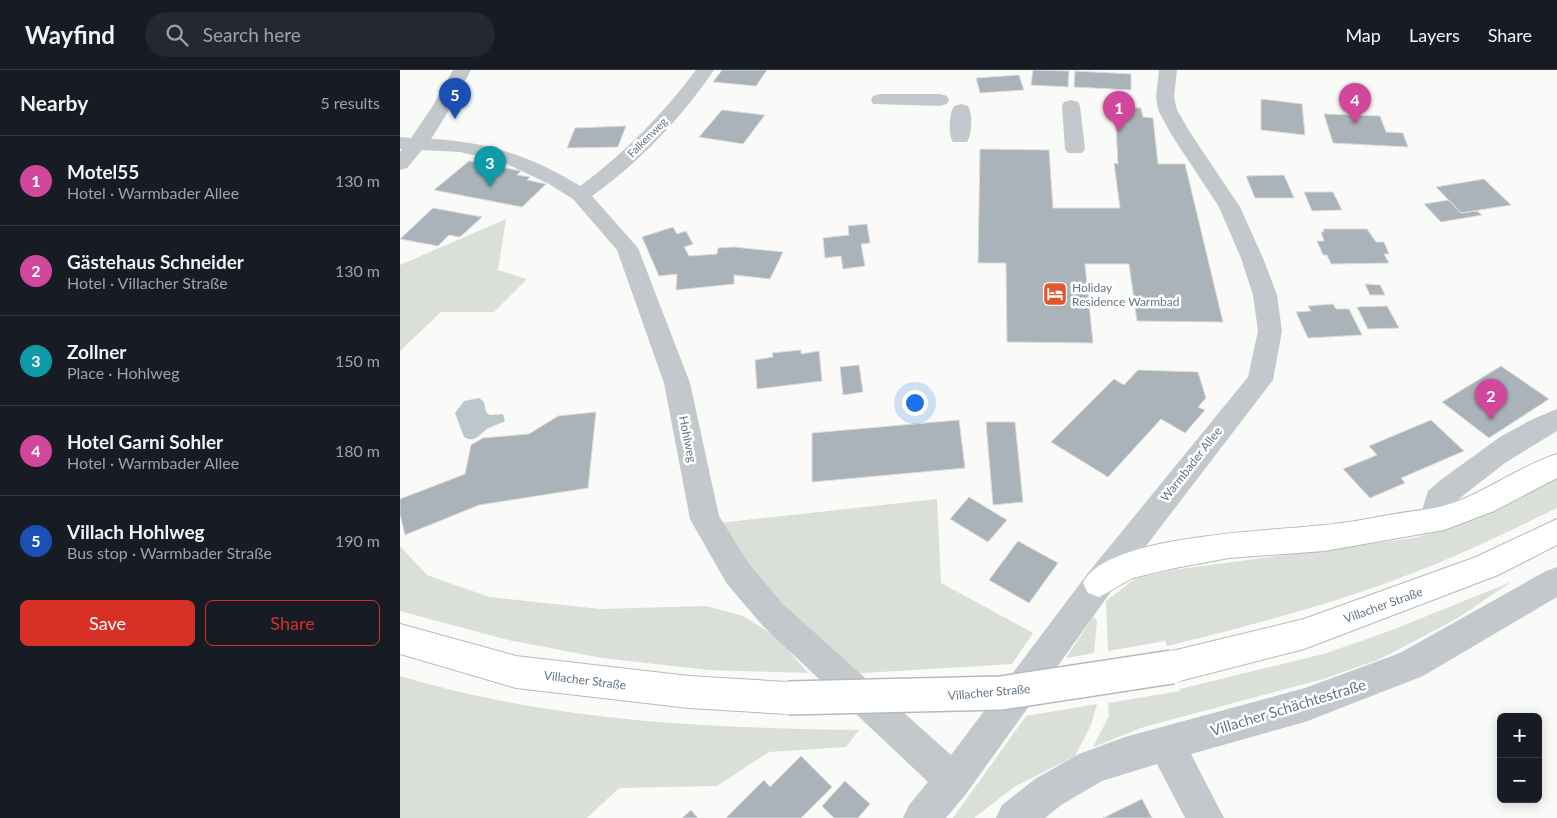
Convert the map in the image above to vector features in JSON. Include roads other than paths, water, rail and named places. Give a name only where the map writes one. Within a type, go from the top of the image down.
[{"type":"main road","points":[[1099,583],[1125,568],[1175,554],[1229,545],[1324,538],[1434,520],[1484,503],[1557,465]]},
{"type":"main road","name":"Villacher Straße","points":[[400,640],[516,672],[688,692],[788,698],[904,697],[1001,693],[1172,667],[1304,634],[1487,566],[1557,531]]},
{"type":"street","points":[[400,164],[409,143],[444,108],[462,70]]},
{"type":"street","name":"Falkenweg","points":[[580,195],[606,177],[688,95],[705,70]]},
{"type":"street","name":"Warmbader Allee","points":[[922,818],[952,781],[1099,583],[1260,380],[1269,347],[1270,321],[1257,273],[1224,196],[1181,133],[1168,108],[1165,101],[1168,70]]},
{"type":"street","points":[[880,100],[940,100]]},
{"type":"street","points":[[1071,106],[1075,149]]},
{"type":"street","points":[[960,138],[961,110]]},
{"type":"street","name":"Hohlweg","points":[[409,143],[460,146],[510,158],[556,180],[580,195],[627,248],[677,383],[704,519],[738,574],[774,616],[952,781]]},
{"type":"street","points":[[1434,520],[1438,499],[1445,493],[1523,436],[1557,419]]},
{"type":"street","name":"Villacher Schächtestraße","points":[[1015,818],[1048,792],[1092,767],[1305,705],[1411,665],[1557,581]]},
{"type":"street","points":[[1166,744],[1205,818]]},
{"type":"place","name":"Villach Hohlweg","points":[[455,119]]},
{"type":"place","name":"Hotel Garni Sohler","points":[[1355,124]]},
{"type":"place","name":"Motel55","points":[[1119,132]]},
{"type":"place","name":"Zollner","points":[[490,187]]},
{"type":"place","name":"Holiday Residence Warmbad","points":[[1055,294]]},
{"type":"place","name":"Gästehaus Schneider","points":[[1491,420]]}]
